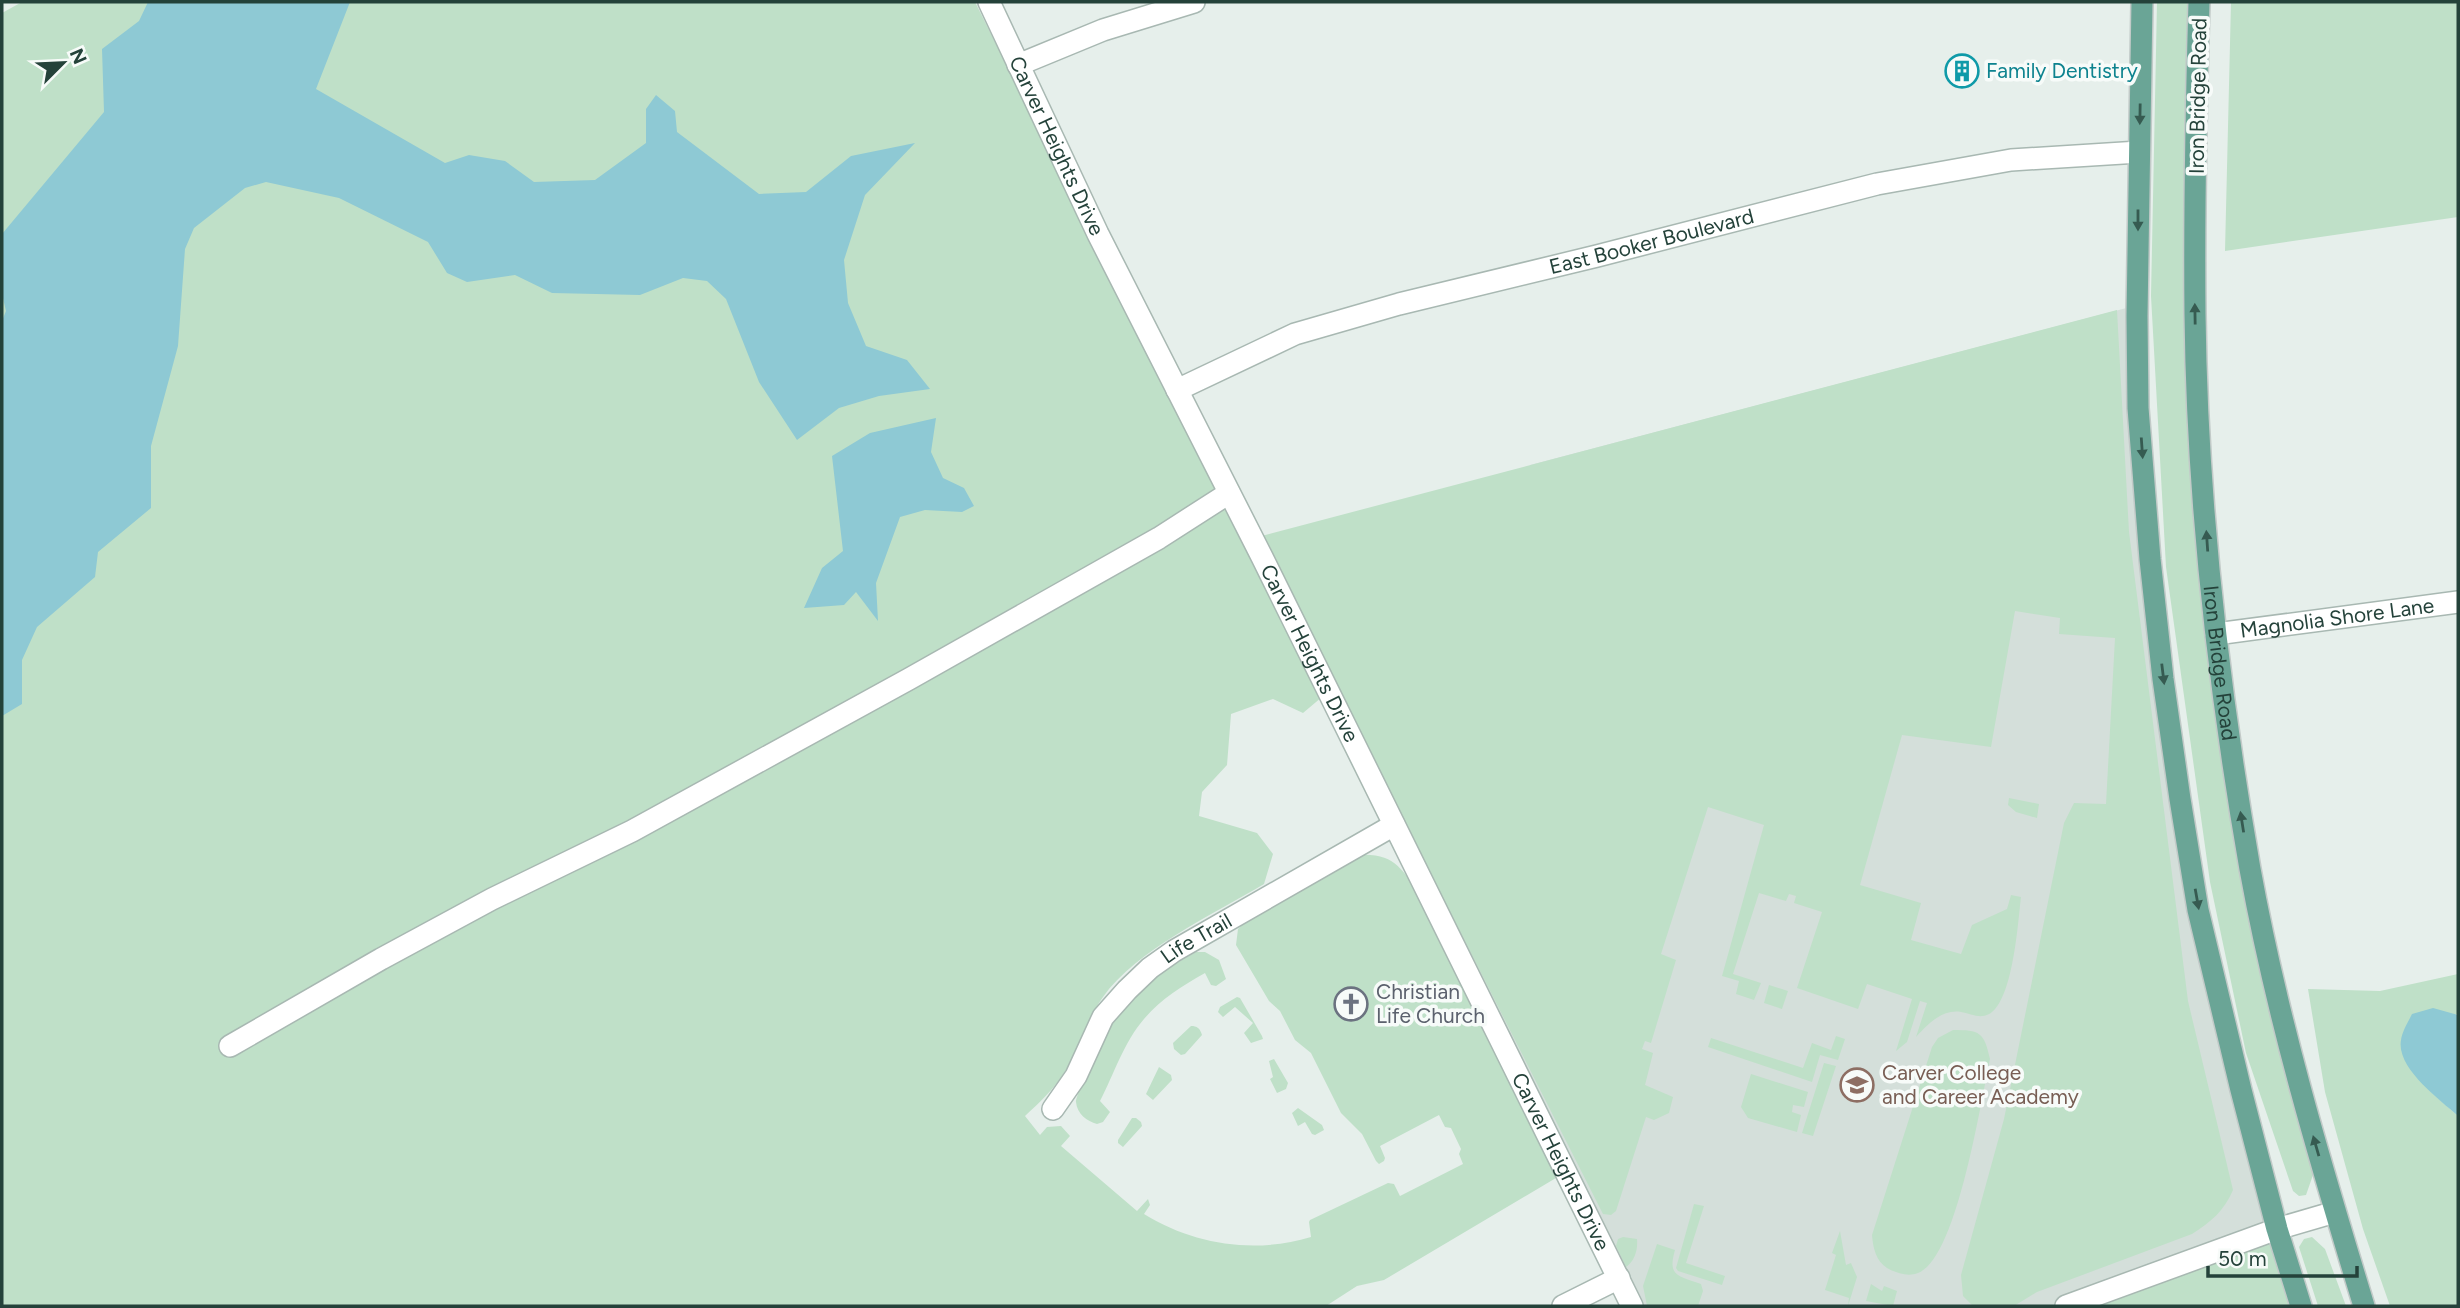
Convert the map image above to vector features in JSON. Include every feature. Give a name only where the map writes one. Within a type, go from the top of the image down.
[{"type":"main road","points":[[2142,2],[2138,408],[2163,679],[2199,910],[2241,1090],[2277,1229],[2301,1306]]},
{"type":"main road","name":"Iron Bridge Road","points":[[2199,2],[2195,315],[2200,446],[2216,634],[2230,748],[2264,937],[2306,1113],[2364,1306]]},
{"type":"street","name":"Carver Heights Drive","points":[[989,2],[1098,234],[1619,1278],[1625,1304]]},
{"type":"street","points":[[1018,65],[1103,30],[1194,2]]},
{"type":"street","name":"East Booker Boulevard","points":[[1177,390],[1295,334],[1399,304],[1611,253],[1877,184],[2011,160],[2139,152]]},
{"type":"street","points":[[230,1046],[492,899],[632,831],[909,679],[1159,538],[1229,492]]},
{"type":"street","name":"Magnolia Shore Lane","points":[[2216,634],[2458,602]]},
{"type":"street","name":"Life Trail","points":[[1053,1109],[1076,1076],[1103,1017],[1150,968],[1174,951],[1394,825]]},
{"type":"street","points":[[2066,1306],[2277,1229],[2335,1212]]},
{"type":"street","points":[[1563,1306],[1619,1278]]},
{"type":"shaded area","name":"Carver College and Career Academy","points":[[2134,306],[2178,801],[2276,1228],[2064,1306],[1641,1306],[1429,892],[1530,465]]},
{"type":"green space","points":[[22,2],[975,2],[1322,697],[1303,713],[1273,699],[1231,714],[1227,765],[1202,792],[1199,816],[1257,833],[1273,854],[1264,884],[1177,934],[1117,980],[1097,1006],[1064,1073],[1051,1091],[1025,1116],[1040,1135],[1047,1127],[1061,1126],[1070,1136],[1061,1146],[1137,1211],[1148,1199],[1150,1205],[1144,1214],[1183,1233],[1225,1244],[1268,1245],[1311,1237],[1310,1220],[1388,1183],[1394,1184],[1400,1196],[1463,1164],[1459,1154],[1461,1149],[1451,1128],[1445,1127],[1439,1115],[1380,1146],[1385,1158],[1379,1164],[1362,1134],[1341,1113],[1311,1053],[1295,1040],[1280,1011],[1269,1001],[1236,945],[1238,929],[1244,923],[1359,855],[1371,855],[1390,860],[1403,871],[1422,896],[1561,1175],[1384,1280],[1357,1286],[1326,1306],[2,1306],[2,13]]},
{"type":"green space","points":[[2157,2],[2192,2],[2188,371],[2260,962],[2313,1175],[2306,1195],[2299,1196],[2293,1191],[2246,1053],[2210,882],[2166,567],[2151,296]]},
{"type":"green space","points":[[2231,2],[2458,2],[2458,217],[2225,251]]},
{"type":"green space","name":"Carver College and Career Academy","points":[[2117,310],[2129,532],[2188,1001],[2233,1190],[2216,1215],[2192,1234],[2037,1292],[2014,1306],[1973,1306],[1963,1296],[1961,1275],[2004,1119],[2064,823],[2074,803],[2106,804],[2115,638],[2059,634],[2060,618],[2015,611],[1991,747],[1902,735],[1860,885],[1921,903],[1911,940],[1961,954],[1972,925],[2007,909],[2011,895],[2021,897],[2016,944],[2001,1000],[1993,1011],[1983,1016],[1961,1012],[1942,1015],[1916,1037],[1927,1003],[1920,1001],[1907,1042],[1896,1051],[1912,999],[1867,984],[1858,1009],[1797,988],[1822,912],[1794,903],[1796,896],[1789,894],[1786,901],[1759,893],[1733,974],[1761,983],[1754,1000],[1736,994],[1739,981],[1722,976],[1764,825],[1708,807],[1661,954],[1676,960],[1651,1043],[1645,1041],[1642,1049],[1653,1053],[1645,1085],[1673,1097],[1669,1113],[1654,1120],[1646,1117],[1616,1211],[1611,1215],[1603,1214],[1437,886],[1429,892],[1254,538]]},
{"type":"green space","points":[[2009,798],[2039,804],[2037,818],[2016,812],[2008,805]]},
{"type":"green space","points":[[1196,952],[1205,952],[1219,960],[1226,979],[1216,986],[1211,985],[1205,973],[1157,1005],[1131,1038],[1100,1101],[1110,1112],[1103,1122],[1097,1124],[1086,1119],[1077,1106],[1077,1096],[1116,1018],[1147,983]]},
{"type":"green space","points":[[2458,974],[2458,1015],[2456,1014],[2431,1092],[2458,1116],[2458,1306],[2390,1306],[2363,1229],[2325,1092],[2308,989],[2380,991]]},
{"type":"green space","points":[[1769,985],[1788,991],[1782,1009],[1764,1003]]},
{"type":"green space","points":[[1237,997],[1263,1039],[1251,1043],[1244,1033],[1253,1023],[1235,1007],[1223,1017],[1218,1012],[1220,1007]]},
{"type":"green space","points":[[1191,1026],[1198,1028],[1202,1035],[1181,1055],[1174,1049],[1173,1043]]},
{"type":"green space","points":[[1953,1030],[1979,1034],[1990,1059],[1974,1141],[1956,1210],[1944,1239],[1932,1261],[1918,1273],[1902,1274],[1880,1262],[1872,1235],[1932,1047],[1938,1038]]},
{"type":"green space","points":[[1836,1036],[1845,1039],[1838,1060],[1820,1055],[1812,1082],[1708,1047],[1711,1038],[1803,1068],[1812,1043],[1831,1050]]},
{"type":"green space","points":[[1274,1059],[1288,1083],[1286,1089],[1277,1093],[1270,1079],[1273,1077],[1269,1061]]},
{"type":"green space","points":[[1824,1063],[1836,1066],[1813,1136],[1802,1133]]},
{"type":"green space","points":[[1159,1067],[1171,1075],[1172,1080],[1153,1100],[1146,1094]]},
{"type":"green space","points":[[1751,1074],[1808,1092],[1804,1107],[1793,1105],[1792,1112],[1801,1115],[1797,1132],[1748,1118],[1741,1107]]},
{"type":"green space","points":[[1298,1108],[1322,1125],[1324,1130],[1315,1135],[1305,1122],[1298,1126],[1292,1113]]},
{"type":"green space","points":[[1132,1118],[1141,1122],[1142,1126],[1123,1147],[1118,1140]]},
{"type":"green space","points":[[1694,1204],[1704,1206],[1686,1263],[1725,1276],[1722,1285],[1678,1271],[1676,1268]]},
{"type":"green space","points":[[1840,1231],[1846,1265],[1851,1263],[1857,1277],[1848,1306],[1849,1298],[1825,1290],[1836,1255],[1832,1253]]},
{"type":"green space","points":[[2274,1236],[2298,1306],[2078,1306]]},
{"type":"green space","points":[[2312,1237],[2325,1249],[2346,1306],[2318,1306],[2299,1247],[2304,1239]]},
{"type":"green space","points":[[1618,1239],[1637,1239],[1632,1262],[1626,1267],[1616,1246]]},
{"type":"green space","points":[[1657,1244],[1675,1250],[1673,1266],[1677,1274],[1701,1284],[1703,1291],[1698,1306],[1647,1306],[1643,1286]]},
{"type":"green space","points":[[1871,1284],[1882,1291],[1884,1286],[1897,1291],[1893,1306],[1866,1301]]},
{"type":"water","points":[[148,2],[350,2],[316,89],[445,163],[469,155],[505,161],[534,182],[595,180],[646,143],[646,109],[656,95],[675,111],[677,132],[759,194],[806,192],[851,156],[915,143],[865,195],[844,260],[848,303],[866,346],[907,360],[930,389],[879,396],[839,408],[797,440],[759,382],[726,299],[707,281],[683,278],[640,295],[552,293],[515,275],[467,282],[447,273],[428,242],[339,198],[266,182],[245,188],[194,228],[185,249],[178,346],[151,446],[151,508],[98,552],[95,577],[37,627],[22,660],[22,704],[2,716],[2,321],[6,311],[2,294],[2,234],[104,112],[102,49],[139,21]]},
{"type":"water","points":[[936,418],[931,452],[943,478],[964,488],[974,506],[962,512],[925,510],[900,517],[876,583],[878,621],[856,592],[844,605],[804,608],[822,568],[843,551],[832,456],[870,433]]},
{"type":"water","points":[[2433,1008],[2458,1015],[2458,1116],[2420,1082],[2401,1051],[2402,1037],[2412,1014]]},
{"type":"place","name":"Family Dentistry","points":[[1962,71]]},
{"type":"place","name":"Christian Life Church","points":[[1351,1004]]},
{"type":"place","name":"Carver College and Career Academy","points":[[1857,1085]]}]
